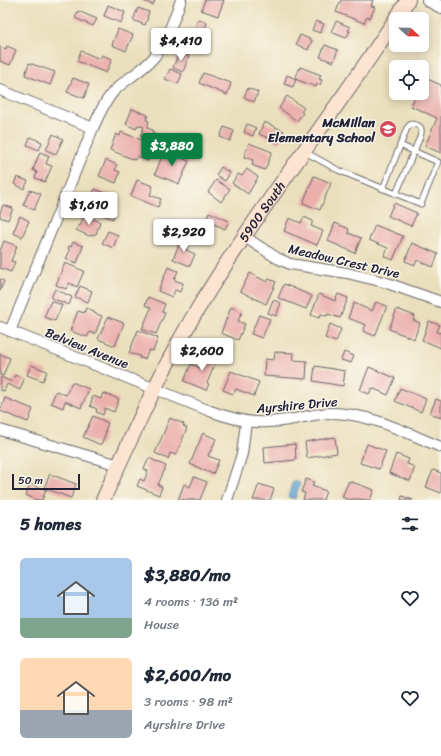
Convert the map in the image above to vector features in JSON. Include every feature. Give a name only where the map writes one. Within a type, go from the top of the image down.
[{"type":"main road","name":"5900 South","points":[[103,500],[154,389],[188,325],[221,272],[408,0]]},
{"type":"street","points":[[10,331],[93,128],[103,108],[113,92],[144,68],[155,56],[168,33],[181,0]]},
{"type":"street","points":[[428,0],[441,7]]},
{"type":"street","points":[[0,90],[93,128]]},
{"type":"street","name":"Meadow Crest Drive","points":[[245,237],[277,258],[290,264],[347,273],[384,282],[441,302]]},
{"type":"street","name":"Belview Avenue","points":[[0,327],[154,389]]},
{"type":"street","name":"Ayrshire Drive","points":[[154,389],[232,419],[246,422],[278,422],[329,413],[345,414],[372,419],[441,447]]},
{"type":"street","points":[[227,500],[242,454],[246,422]]},
{"type":"street","points":[[0,430],[119,465]]},
{"type":"lane","points":[[383,189],[408,128],[411,124],[417,124],[422,130],[396,194]]},
{"type":"lane","points":[[304,151],[338,170],[421,204],[438,162],[400,145]]},
{"type":"water","points":[[293,481],[300,483],[295,499],[288,497]]},
{"type":"building","points":[[141,0],[155,0],[153,5]]},
{"type":"building","points":[[205,0],[224,0],[218,16],[201,10]]},
{"type":"building","points":[[341,0],[373,0],[371,6],[375,7],[370,18],[367,17],[364,23],[336,12]]},
{"type":"building","points":[[108,5],[125,12],[121,23],[104,16]]},
{"type":"building","points":[[138,8],[149,12],[145,25],[133,20]]},
{"type":"building","points":[[78,11],[97,19],[93,26],[75,18]]},
{"type":"building","points":[[198,19],[207,23],[204,31],[208,32],[205,40],[201,39],[197,47],[184,42],[190,28],[194,30]]},
{"type":"building","points":[[316,21],[324,24],[320,33],[312,30]]},
{"type":"building","points":[[336,21],[350,27],[348,31],[350,31],[346,38],[331,32]]},
{"type":"building","points":[[118,29],[133,35],[126,51],[112,45]]},
{"type":"building","points":[[300,35],[312,40],[308,50],[296,44]]},
{"type":"building","points":[[325,45],[338,50],[333,62],[320,57]]},
{"type":"building","points":[[7,46],[16,50],[10,65],[0,61],[0,47],[6,49]]},
{"type":"building","points":[[81,51],[100,59],[102,55],[112,59],[106,73],[77,61]]},
{"type":"building","points":[[179,52],[189,56],[183,72],[173,68]]},
{"type":"building","points":[[29,63],[55,72],[50,85],[25,75]]},
{"type":"building","points":[[300,67],[321,75],[319,79],[322,80],[320,85],[317,84],[316,87],[295,79]]},
{"type":"building","points":[[170,69],[182,74],[178,84],[165,79]]},
{"type":"building","points":[[203,73],[231,83],[227,95],[199,83]]},
{"type":"building","points":[[287,75],[296,79],[293,87],[284,84]]},
{"type":"building","points":[[73,78],[89,84],[84,98],[67,92]]},
{"type":"building","name":"McMillan Elementary School","points":[[429,80],[441,85],[441,153],[425,146],[437,118],[411,106],[414,100],[429,100]]},
{"type":"building","points":[[248,88],[258,92],[254,102],[244,97]]},
{"type":"building","points":[[287,96],[304,108],[301,112],[303,113],[297,121],[279,108]]},
{"type":"building","points":[[132,109],[148,115],[146,120],[149,121],[147,128],[153,130],[152,133],[157,135],[155,142],[140,136],[144,127],[138,125],[136,129],[126,124]]},
{"type":"building","points":[[264,122],[284,131],[279,143],[259,134]]},
{"type":"building","points":[[247,124],[256,128],[253,136],[244,132]]},
{"type":"building","points":[[224,127],[234,131],[230,141],[220,137]]},
{"type":"building","points":[[121,132],[144,141],[142,147],[152,151],[148,161],[137,156],[135,160],[110,150],[116,134],[120,136]]},
{"type":"building","points":[[53,134],[63,139],[56,154],[46,150]]},
{"type":"building","points":[[30,137],[42,142],[39,150],[27,145]]},
{"type":"building","points":[[249,143],[272,152],[265,170],[252,165],[253,160],[244,157]]},
{"type":"building","points":[[164,151],[189,161],[179,184],[155,174]]},
{"type":"building","points":[[40,152],[49,156],[46,164],[52,166],[45,182],[35,178],[37,172],[33,170]]},
{"type":"building","points":[[106,160],[117,165],[115,170],[120,172],[116,183],[99,176]]},
{"type":"building","points":[[221,167],[230,173],[225,181],[216,175]]},
{"type":"building","points":[[247,169],[258,177],[248,194],[232,183],[238,174],[242,176]]},
{"type":"building","points":[[314,176],[331,183],[320,210],[303,203]]},
{"type":"building","points":[[17,177],[28,181],[24,189],[14,184]]},
{"type":"building","points":[[137,180],[153,186],[150,195],[161,199],[158,207],[131,196]]},
{"type":"building","points":[[216,180],[230,189],[221,202],[208,192]]},
{"type":"building","points":[[95,189],[113,196],[108,209],[115,212],[113,219],[102,215],[104,210],[89,204],[90,202],[88,201]]},
{"type":"building","points":[[30,190],[41,194],[34,210],[23,205]]},
{"type":"building","points":[[394,203],[417,213],[411,226],[388,216]]},
{"type":"building","points":[[3,205],[13,208],[8,220],[0,217]]},
{"type":"building","points":[[209,212],[229,221],[225,229],[214,224],[210,235],[201,231]]},
{"type":"building","points":[[84,215],[100,222],[96,234],[89,236],[76,230],[78,225],[80,226]]},
{"type":"building","points":[[20,216],[29,221],[22,237],[13,233]]},
{"type":"building","points":[[304,217],[313,221],[311,226],[323,231],[317,245],[284,231],[289,218],[301,223]]},
{"type":"building","points":[[335,223],[349,229],[348,233],[361,238],[355,253],[328,241]]},
{"type":"building","points":[[375,225],[403,236],[393,260],[384,256],[388,248],[369,240]]},
{"type":"building","points":[[108,231],[118,235],[113,248],[102,243]]},
{"type":"building","points":[[182,237],[190,241],[186,250],[195,254],[190,266],[173,259]]},
{"type":"building","points":[[4,241],[17,246],[11,261],[15,262],[11,272],[0,268],[0,251]]},
{"type":"building","points":[[73,242],[83,246],[77,263],[66,259],[70,250],[68,249],[69,246],[71,247]]},
{"type":"building","points":[[412,243],[438,254],[433,267],[417,260],[415,265],[405,261]]},
{"type":"building","points":[[65,263],[84,271],[77,287],[69,283],[66,289],[56,285]]},
{"type":"building","points":[[168,267],[178,271],[174,280],[183,283],[180,292],[175,290],[172,297],[158,291]]},
{"type":"building","points":[[250,273],[267,282],[269,279],[276,282],[266,304],[240,291]]},
{"type":"building","points":[[0,279],[4,281],[0,291]]},
{"type":"building","points":[[284,284],[312,296],[306,309],[278,298]]},
{"type":"building","points":[[80,286],[92,291],[88,302],[75,297]]},
{"type":"building","points":[[55,289],[72,297],[69,305],[51,298]]},
{"type":"building","points":[[319,294],[335,301],[338,294],[348,298],[340,318],[328,314],[327,316],[321,314],[319,318],[311,315]]},
{"type":"building","points":[[148,297],[165,304],[162,312],[165,313],[156,334],[142,329],[151,308],[145,305]]},
{"type":"building","points":[[273,300],[281,303],[276,316],[268,313]]},
{"type":"building","points":[[51,301],[62,305],[55,321],[44,317]]},
{"type":"building","points":[[376,302],[387,306],[375,336],[363,331],[366,325],[348,318],[354,303],[372,311]]},
{"type":"building","points":[[231,307],[242,312],[238,321],[245,324],[238,340],[221,333]]},
{"type":"building","points":[[86,308],[102,316],[95,334],[90,332],[87,337],[70,331],[78,311],[84,313]]},
{"type":"building","points":[[397,309],[415,316],[413,320],[420,323],[414,339],[389,329]]},
{"type":"building","points":[[259,315],[270,319],[262,338],[251,334]]},
{"type":"building","points":[[108,317],[124,323],[115,346],[98,339]]},
{"type":"building","points":[[429,321],[440,325],[437,332],[441,333],[441,348],[422,340]]},
{"type":"building","points":[[330,324],[341,329],[336,342],[325,338]]},
{"type":"building","points":[[138,330],[158,338],[153,351],[149,350],[145,359],[129,353]]},
{"type":"building","points":[[203,352],[218,357],[207,383],[209,384],[206,390],[184,381],[191,364],[200,368],[202,363],[199,362]]},
{"type":"building","points":[[275,352],[294,353],[293,360],[307,361],[306,379],[264,376],[265,359],[274,360]]},
{"type":"building","points":[[344,352],[354,356],[351,363],[341,360]]},
{"type":"building","points":[[0,354],[10,358],[3,376],[0,375]]},
{"type":"building","points":[[31,365],[47,371],[43,381],[27,375]]},
{"type":"building","points":[[315,366],[345,371],[343,386],[313,381]]},
{"type":"building","points":[[369,367],[395,378],[388,395],[372,388],[369,394],[360,390]]},
{"type":"building","points":[[231,371],[259,382],[254,396],[236,389],[233,394],[223,390]]},
{"type":"building","points":[[15,375],[24,379],[20,390],[7,384],[4,391],[0,390],[1,377],[12,382]]},
{"type":"building","points":[[72,382],[89,389],[81,408],[65,401],[63,408],[51,403],[56,391],[66,395]]},
{"type":"building","points":[[400,388],[426,399],[421,412],[395,401]]},
{"type":"building","points":[[103,393],[119,399],[114,412],[105,408],[103,415],[96,412],[97,409],[90,406],[93,396],[101,399]]},
{"type":"building","points":[[5,398],[33,409],[28,422],[0,411]]},
{"type":"building","points":[[436,399],[441,401],[441,418],[430,413]]},
{"type":"building","points":[[93,416],[108,423],[101,445],[83,437]]},
{"type":"building","points":[[170,418],[184,424],[183,426],[187,428],[176,455],[170,453],[168,459],[155,453]]},
{"type":"building","points":[[203,433],[216,439],[208,456],[219,460],[213,474],[190,464]]},
{"type":"building","points":[[335,437],[337,453],[307,458],[305,442]]},
{"type":"building","points":[[295,444],[296,460],[265,463],[264,447]]},
{"type":"building","points":[[367,444],[386,451],[379,469],[360,463]]},
{"type":"building","points":[[396,454],[409,459],[407,464],[415,467],[410,481],[389,473]]},
{"type":"building","points":[[149,458],[166,466],[158,485],[162,487],[159,495],[137,486],[140,479],[144,481],[148,471],[144,469]]},
{"type":"building","points":[[433,470],[441,473],[441,493],[426,487]]},
{"type":"building","points":[[50,474],[76,484],[71,498],[44,488]]},
{"type":"building","points":[[194,477],[207,482],[200,500],[178,500],[184,484],[190,487]]},
{"type":"building","points":[[306,479],[314,482],[312,486],[326,491],[323,500],[303,500],[305,493],[301,492]]},
{"type":"building","points":[[349,481],[374,490],[370,500],[349,500],[342,497]]},
{"type":"building","points":[[30,484],[46,490],[42,500],[37,500],[26,495]]},
{"type":"building","points":[[259,484],[274,489],[270,500],[253,500]]},
{"type":"building","points":[[402,496],[413,500],[401,500]]},
{"type":"place","name":"McMillan Elementary School","points":[[388,129]]}]
